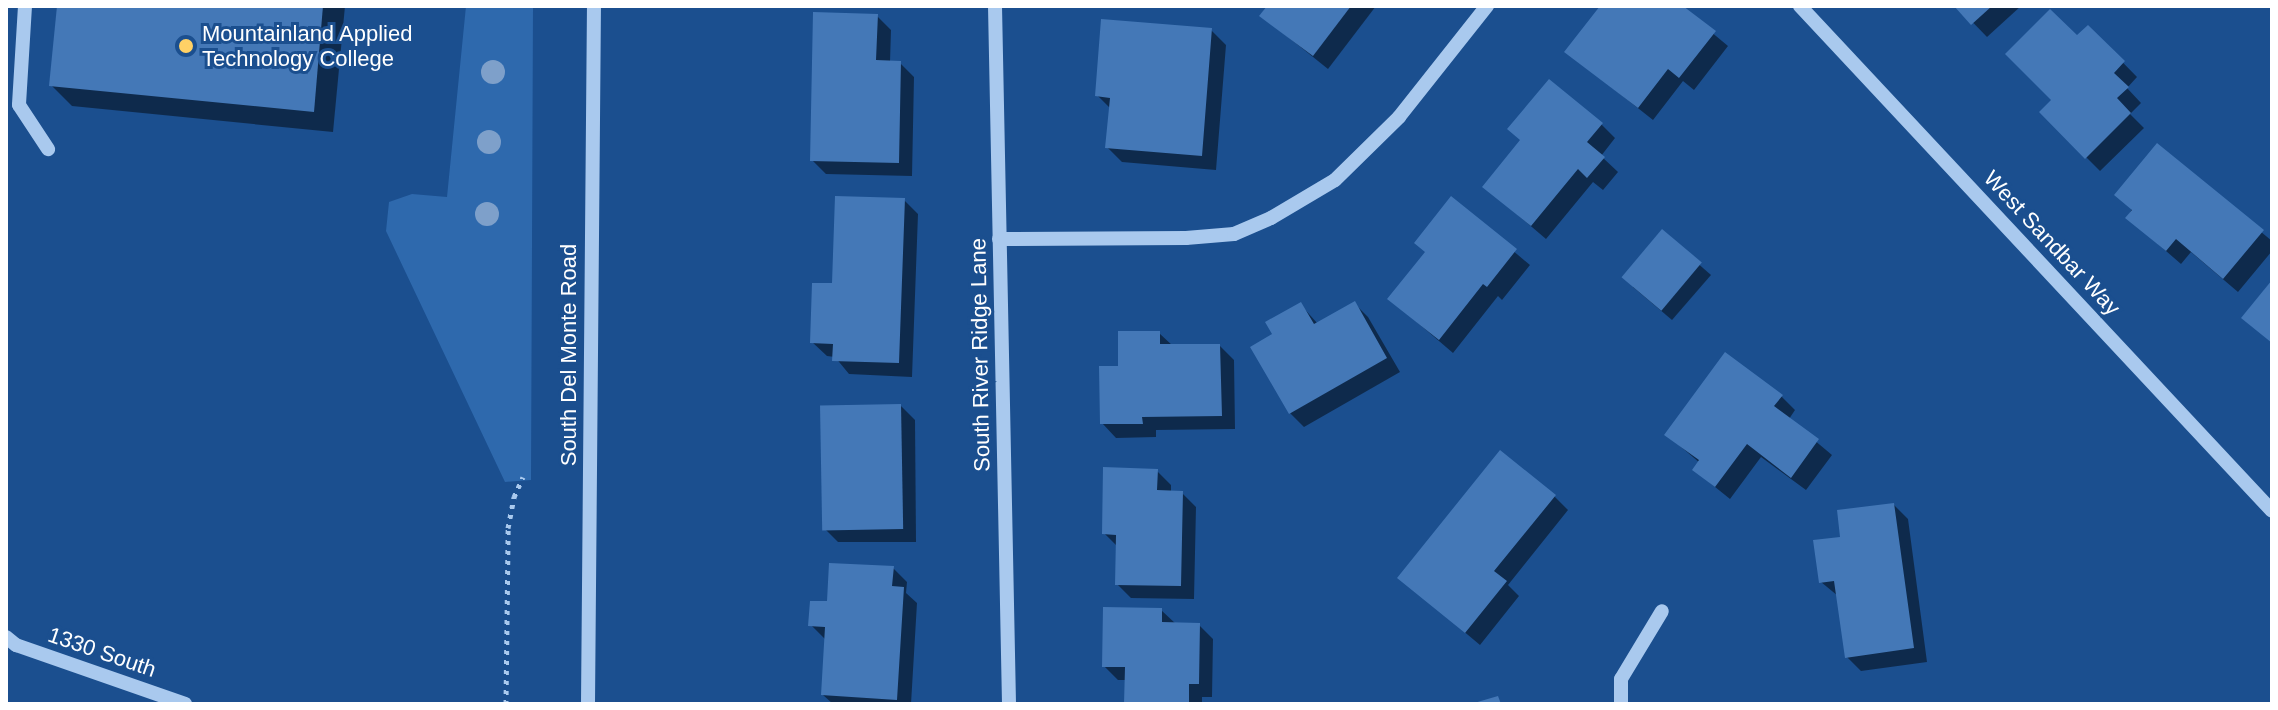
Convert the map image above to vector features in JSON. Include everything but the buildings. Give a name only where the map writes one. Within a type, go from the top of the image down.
[{"type":"street","points":[[25,6],[19,105],[48,149]]},
{"type":"street","name":"South Del Monte Road","points":[[588,704],[594,6]]},
{"type":"street","name":"South River Ridge Lane","points":[[995,6],[1009,704]]},
{"type":"street","points":[[999,239],[1186,238],[1234,234],[1271,218],[1335,180],[1399,117],[1487,6]]},
{"type":"street","name":"West Sandbar Way","points":[[1800,6],[2272,511]]},
{"type":"street","points":[[1621,704],[1621,679],[1662,611]]},
{"type":"street","name":"1330 South","points":[[6,637],[16,645],[185,704]]},
{"type":"path","points":[[506,704],[508,528],[514,497],[523,477]]},
{"type":"shaded area","points":[[466,6],[533,6],[531,480],[505,482],[386,231],[389,202],[412,194],[447,197]]},
{"type":"place","name":"Mountainland Applied Technology College","points":[[186,46]]}]
